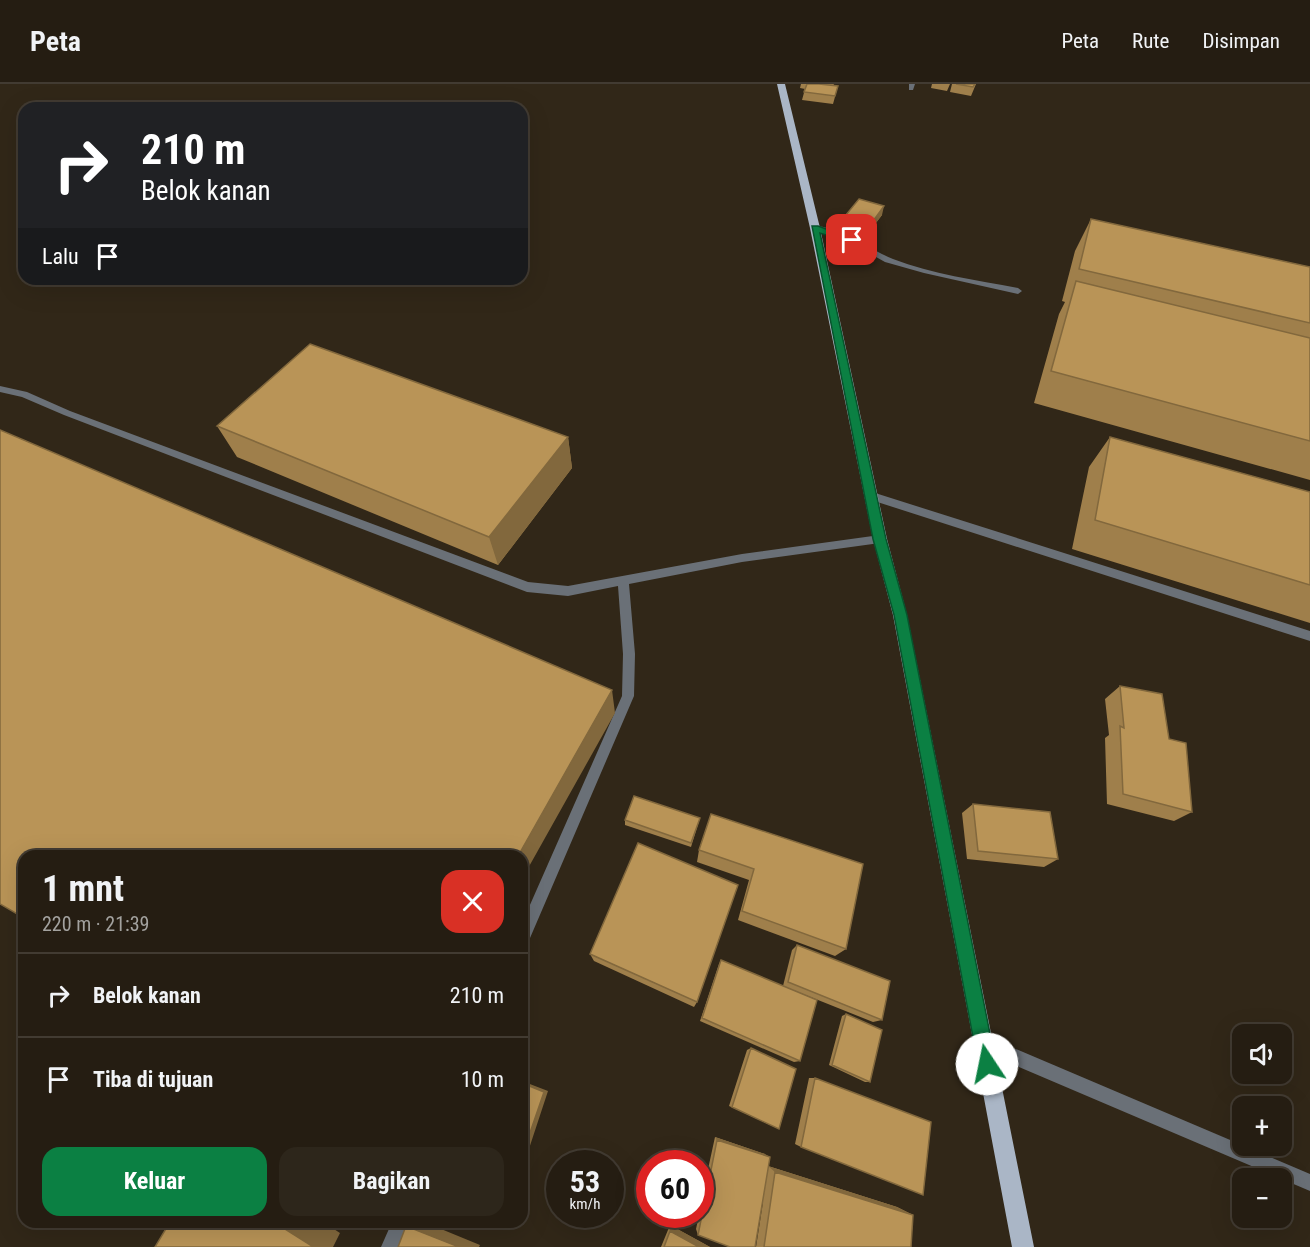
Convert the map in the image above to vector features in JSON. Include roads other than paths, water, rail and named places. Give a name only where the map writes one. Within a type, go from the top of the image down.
[{"type":"main road","points":[[781,84],[815,228],[880,539],[900,615],[1023,1247]]},
{"type":"street","points":[[815,228],[852,240],[888,260],[924,271],[1018,291]]},
{"type":"street","points":[[0,389],[24,394],[67,413],[527,587],[568,591],[742,558],[880,539]]},
{"type":"street","points":[[872,496],[1310,636]]},
{"type":"street","points":[[528,926],[628,696],[629,654],[623,580]]},
{"type":"street","points":[[983,1043],[1310,1183]]},
{"type":"street","points":[[390,1247],[398,1228]]}]
